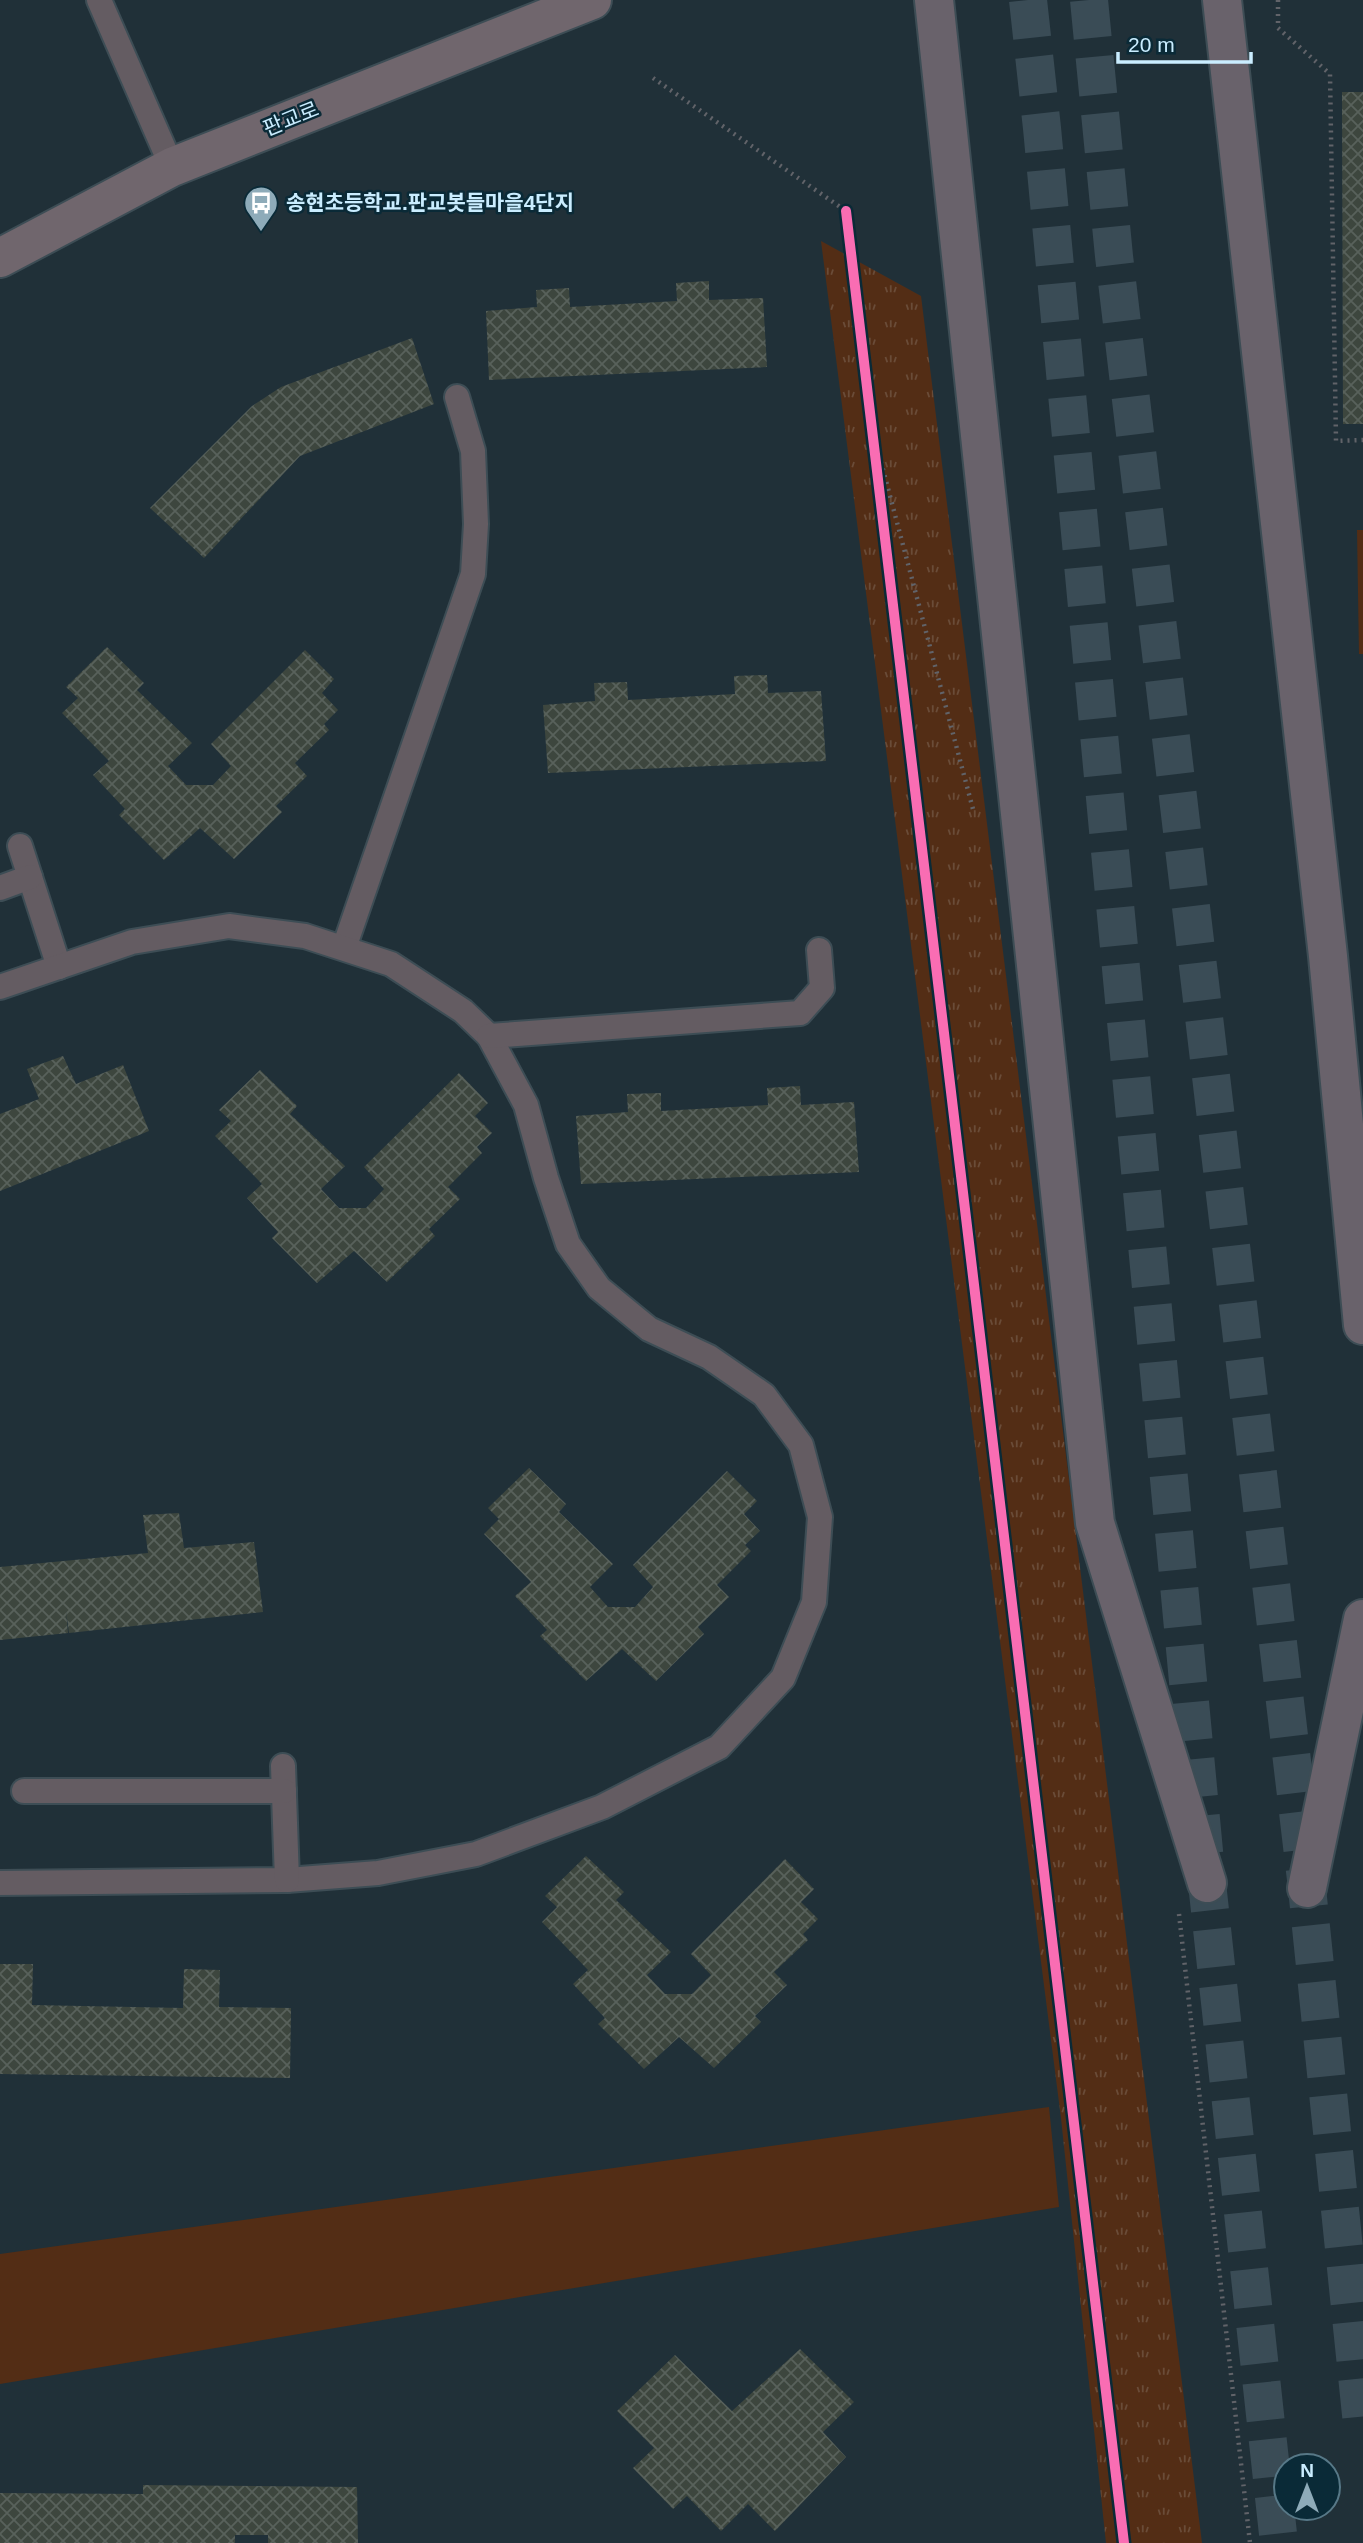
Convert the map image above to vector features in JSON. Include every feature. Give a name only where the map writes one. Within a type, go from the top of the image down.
[{"type":"highway","points":[[934,0],[1095,1523],[1207,1883]]},
{"type":"highway","points":[[1222,0],[1328,956],[1363,1325]]},
{"type":"highway","points":[[1307,1888],[1363,1619]]},
{"type":"main road","name":"판교로","points":[[0,258],[172,167],[592,0]]},
{"type":"lane","points":[[99,0],[172,167]]},
{"type":"lane","points":[[344,948],[473,574],[476,524],[473,451],[457,397]]},
{"type":"lane","points":[[20,846],[59,967]]},
{"type":"lane","points":[[0,888],[30,877]]},
{"type":"lane","points":[[0,987],[132,942],[229,926],[305,936],[391,964],[463,1011],[489,1036],[526,1105],[568,1244],[599,1288],[649,1329],[709,1357],[764,1395],[801,1445],[820,1517],[814,1602],[783,1678],[719,1747],[602,1807],[476,1854],[378,1873],[287,1880],[0,1883]]},
{"type":"lane","points":[[489,1036],[800,1013],[822,988],[819,950]]},
{"type":"lane","points":[[283,1766],[287,1880]]},
{"type":"lane","points":[[24,1791],[284,1791]]},
{"type":"path","points":[[1278,0],[1278,28],[1330,74],[1336,441],[1363,440]]},
{"type":"path","points":[[653,78],[846,211],[848,224]]},
{"type":"path","points":[[870,415],[882,511]]},
{"type":"path","points":[[872,428],[975,814]]},
{"type":"green space","points":[[821,241],[921,296],[1202,2543],[1106,2543],[1061,2118]]},
{"type":"green space","points":[[1357,530],[1363,530],[1363,654],[1359,654]]},
{"type":"green space","points":[[1049,2107],[1059,2207],[0,2384],[0,2254]]},
{"type":"building","points":[[1342,92],[1363,92],[1363,424],[1343,424]]},
{"type":"building","points":[[709,281],[709,300],[763,298],[767,367],[489,380],[486,311],[537,307],[536,290],[569,288],[570,307],[677,301],[676,283]]},
{"type":"building","points":[[412,338],[434,404],[300,456],[204,558],[150,508],[252,406],[281,387]]},
{"type":"building","points":[[107,647],[144,683],[137,690],[192,743],[168,766],[186,785],[213,785],[231,766],[211,744],[305,650],[334,679],[322,693],[338,710],[324,724],[329,730],[295,763],[307,776],[276,806],[282,812],[234,859],[200,828],[164,860],[119,815],[125,809],[93,775],[109,761],[62,713],[78,698],[66,687]]},
{"type":"building","points":[[767,675],[768,693],[821,691],[826,761],[548,773],[543,705],[595,701],[594,683],[627,682],[628,700],[735,694],[734,676]]},
{"type":"building","points":[[63,1056],[76,1084],[123,1065],[149,1131],[0,1191],[0,1114],[39,1099],[27,1069]]},
{"type":"building","points":[[260,1070],[297,1106],[290,1114],[345,1166],[321,1189],[339,1208],[366,1208],[384,1189],[364,1167],[459,1073],[488,1103],[475,1116],[492,1133],[477,1147],[482,1153],[448,1187],[460,1199],[429,1229],[435,1236],[387,1282],[354,1251],[317,1283],[272,1238],[278,1232],[247,1198],[262,1184],[215,1136],[231,1121],[219,1110]]},
{"type":"building","points":[[800,1086],[801,1105],[854,1102],[859,1172],[581,1184],[576,1116],[628,1112],[627,1094],[661,1093],[661,1111],[768,1105],[767,1088]]},
{"type":"building","points":[[529,1468],[566,1504],[559,1512],[613,1564],[590,1587],[608,1607],[635,1607],[653,1587],[633,1565],[727,1471],[757,1501],[744,1514],[760,1531],[745,1545],[751,1551],[717,1585],[729,1597],[698,1627],[704,1634],[656,1681],[622,1649],[586,1681],[540,1636],[547,1630],[515,1596],[531,1582],[484,1534],[499,1519],[488,1508]]},
{"type":"building","points":[[179,1513],[184,1548],[254,1542],[263,1612],[69,1633],[66,1611],[68,1633],[0,1640],[0,1567],[148,1553],[143,1515]]},
{"type":"building","points":[[586,1856],[624,1892],[616,1900],[671,1952],[647,1975],[665,1994],[692,1994],[711,1975],[691,1954],[785,1859],[814,1889],[801,1902],[818,1919],[803,1934],[808,1940],[774,1972],[787,1985],[755,2016],[761,2022],[714,2068],[679,2037],[644,2069],[598,2024],[605,2018],[573,1984],[588,1970],[542,1922],[557,1907],[545,1896]]},
{"type":"building","points":[[0,1964],[33,1964],[32,2005],[183,2008],[184,1969],[220,1970],[219,2007],[291,2008],[290,2078],[0,2074]]},
{"type":"building","points":[[800,2349],[854,2402],[823,2432],[846,2457],[775,2531],[748,2504],[721,2531],[687,2496],[673,2509],[633,2468],[654,2448],[617,2411],[675,2355],[732,2411]]},
{"type":"building","points":[[143,2485],[357,2487],[358,2543],[268,2543],[268,2535],[235,2535],[235,2543],[0,2543],[0,2493],[143,2494]]},
{"type":"tunnel","points":[[1028,0],[1207,1883],[1279,2543]]},
{"type":"tunnel","points":[[1089,0],[1114,256],[1307,1888],[1363,2434]]},
{"type":"cycle path","points":[[846,211],[1124,2543]]},
{"type":"place","name":"송현초등학교.판교봇들마을4단지","points":[[261,233]]}]
